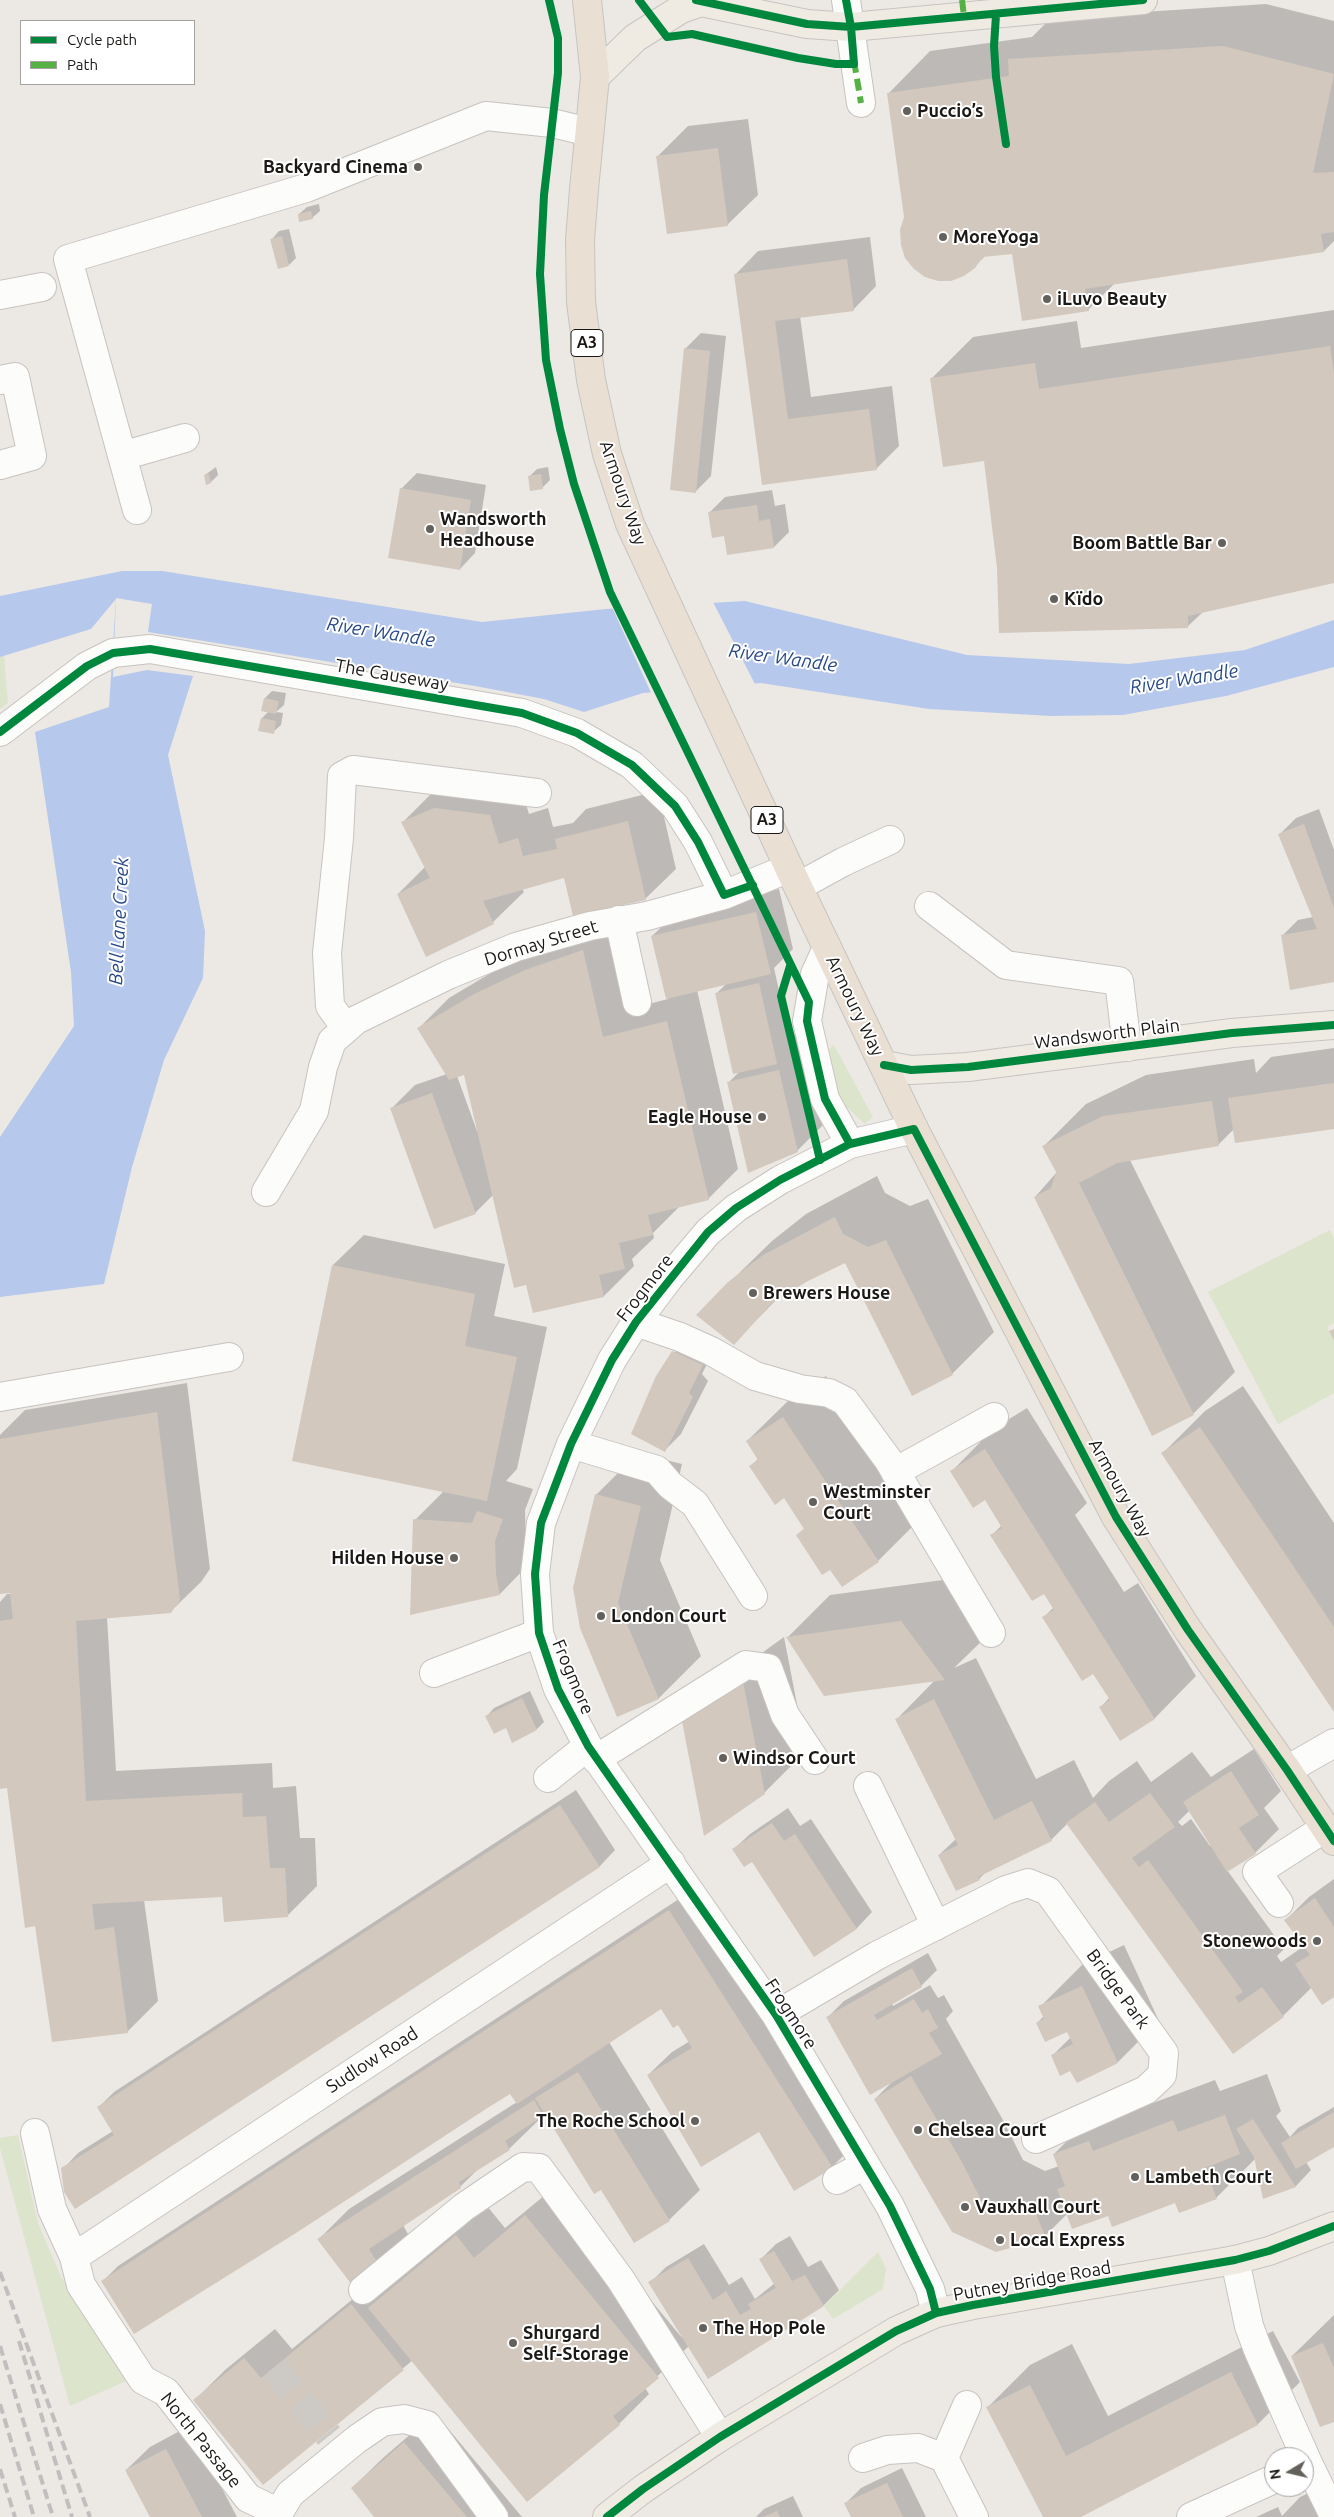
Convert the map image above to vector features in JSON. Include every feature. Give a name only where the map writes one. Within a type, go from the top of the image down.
[{"type":"highway","name":"Armoury Way","points":[[587,0],[595,77],[580,240],[581,302],[592,380],[607,454],[630,524],[794,877],[914,1129],[1116,1517],[1188,1630],[1330,1834]]},
{"type":"main road","points":[[595,77],[642,32],[698,1],[806,24],[851,27],[1143,0]]},
{"type":"main road","name":"Wandsworth Plain","points":[[884,1065],[911,1070],[961,1068],[1232,1033],[1334,1025]]},
{"type":"main road","name":"Putney Bridge Road","points":[[607,2517],[643,2489],[720,2437],[896,2331],[936,2313],[972,2305],[1235,2260],[1269,2251],[1334,2226]]},
{"type":"street","points":[[846,0],[861,103]]},
{"type":"street","points":[[137,510],[68,259],[306,188],[486,116],[552,123],[590,132]]},
{"type":"street","points":[[0,295],[42,287]]},
{"type":"street","points":[[0,380],[15,377],[32,456],[0,465]]},
{"type":"street","points":[[122,456],[185,438]]},
{"type":"street","name":"The Causeway","points":[[0,732],[87,666],[113,653],[150,650],[196,656],[522,713],[577,733],[632,764],[675,806],[698,842],[724,895]]},
{"type":"street","points":[[346,1028],[330,1006],[327,953],[339,838],[342,776],[353,770],[537,793]]},
{"type":"street","name":"Dormay Street","points":[[266,1192],[314,1111],[323,1067],[332,1041],[356,1020],[431,983],[516,947],[620,920],[647,916],[794,877],[843,862],[890,840]]},
{"type":"street","points":[[929,906],[1006,965],[1119,981],[1127,1047]]},
{"type":"street","points":[[620,920],[637,1002]]},
{"type":"street","name":"Armoury Way","points":[[828,948],[815,974],[807,1021],[825,1100],[850,1144]]},
{"type":"street","name":"Frogmore","points":[[914,1129],[850,1144],[780,1180],[736,1208],[708,1232],[669,1278],[636,1322],[612,1360],[571,1444],[541,1522],[535,1574],[539,1633],[558,1690],[592,1753],[776,2015],[865,2164],[922,2270],[930,2289],[936,2313]]},
{"type":"street","points":[[636,1322],[680,1336],[755,1376],[800,1389],[829,1394],[845,1401],[895,1472],[991,1633]]},
{"type":"street","points":[[0,1397],[229,1356]]},
{"type":"street","points":[[895,1472],[994,1417]]},
{"type":"street","points":[[571,1444],[657,1470],[670,1486],[695,1504],[753,1596]]},
{"type":"street","points":[[434,1673],[539,1633]]},
{"type":"street","points":[[548,1778],[746,1665],[768,1668],[784,1715],[815,1760]]},
{"type":"street","points":[[1287,1770],[1334,1744]]},
{"type":"street","points":[[868,1786],[936,1926]]},
{"type":"street","points":[[1279,1903],[1257,1872],[1330,1834]]},
{"type":"street","name":"Sudlow Road","points":[[74,2257],[671,1864]]},
{"type":"street","name":"Bridge Park","points":[[776,2015],[878,1956],[1006,1890],[1028,1883],[1048,1891],[1164,2053],[1162,2075],[1146,2090],[1036,2139]]},
{"type":"street","name":"North Passage","points":[[36,2133],[52,2209],[74,2257],[82,2285],[143,2380],[166,2392],[248,2498],[282,2513]]},
{"type":"street","points":[[837,2180],[865,2164]]},
{"type":"street","points":[[363,2290],[464,2207],[522,2167],[539,2168],[621,2280],[720,2437]]},
{"type":"street","points":[[1235,2260],[1249,2326],[1334,2516]]},
{"type":"street","points":[[944,2458],[967,2405]]},
{"type":"street","points":[[282,2513],[290,2494],[335,2444],[382,2422],[404,2419],[427,2425],[494,2517]]},
{"type":"street","points":[[863,2458],[887,2450],[918,2448],[944,2458],[974,2517]]},
{"type":"street","points":[[1191,2517],[1264,2484]]},
{"type":"green space","points":[[4,655],[8,703],[0,709],[0,657]]},
{"type":"green space","points":[[834,1045],[873,1117],[865,1124],[839,1100],[827,1051]]},
{"type":"green space","points":[[1330,1230],[1334,1238],[1334,1323],[1327,1327],[1334,1341],[1334,1393],[1278,1424],[1208,1292]]},
{"type":"green space","points":[[18,2135],[38,2223],[61,2277],[133,2378],[70,2406],[0,2148],[0,2138]]},
{"type":"green space","points":[[878,2252],[886,2268],[883,2289],[833,2319],[824,2306]]},
{"type":"water","points":[[122,571],[162,571],[482,622],[606,609],[745,601],[967,655],[1129,664],[1245,650],[1334,620],[1334,667],[1226,696],[1123,715],[1051,716],[929,709],[761,683],[643,693],[584,712],[544,699],[475,686],[198,640],[193,676],[168,755],[205,931],[203,978],[164,1060],[132,1167],[104,1284],[0,1297],[0,1137],[74,1026],[71,972],[35,732],[109,707],[116,599],[91,629],[0,657],[0,596]]},
{"type":"pier","points":[[116,598],[152,604],[148,632],[198,640],[193,676],[147,670],[113,677]]},
{"type":"pier","points":[[712,600],[756,686],[652,695],[612,607]]},
{"type":"building","points":[[1223,46],[1334,74],[1313,173],[1334,172],[1334,232],[1321,234],[1324,252],[1085,289],[1089,311],[1022,321],[1012,254],[983,257],[975,268],[964,276],[951,281],[938,281],[925,277],[914,269],[905,258],[901,245],[900,230],[904,217],[887,93],[1009,76],[1008,59]]},
{"type":"building","points":[[718,148],[728,226],[667,234],[656,156]]},
{"type":"building","points":[[311,211],[313,219],[299,222],[298,214]]},
{"type":"building","points":[[282,236],[289,266],[278,269],[270,239]]},
{"type":"building","points":[[847,259],[854,311],[775,321],[788,419],[869,409],[877,470],[762,485],[734,274]]},
{"type":"building","points":[[1330,346],[1334,374],[1334,583],[1188,616],[1188,628],[999,633],[997,568],[984,461],[943,467],[930,378],[1035,363],[1039,389]]},
{"type":"building","points":[[684,348],[710,351],[696,493],[670,490]]},
{"type":"building","points":[[209,474],[211,483],[206,485],[204,475]]},
{"type":"building","points":[[541,474],[543,489],[530,491],[528,476]]},
{"type":"building","name":"Wandsworth Headhouse","points":[[400,488],[471,500],[460,570],[388,558]]},
{"type":"building","points":[[757,505],[759,521],[770,519],[774,548],[727,555],[724,536],[712,538],[708,512]]},
{"type":"building","points":[[264,698],[279,701],[276,714],[261,711]]},
{"type":"building","points":[[261,718],[276,721],[274,734],[258,731]]},
{"type":"building","points":[[434,808],[490,815],[499,844],[518,838],[523,856],[557,849],[555,839],[628,821],[646,900],[573,916],[564,878],[483,901],[494,924],[426,957],[397,894],[430,878],[401,822]]},
{"type":"building","points":[[1304,824],[1334,908],[1334,982],[1290,990],[1281,935],[1317,929],[1278,834]]},
{"type":"building","points":[[756,912],[771,974],[666,999],[651,936]]},
{"type":"building","points":[[583,950],[603,1037],[667,1021],[709,1200],[648,1215],[653,1235],[619,1243],[625,1269],[599,1275],[604,1297],[533,1313],[526,1285],[514,1288],[464,1075],[449,1080],[417,1028],[474,994],[525,970]]},
{"type":"building","points":[[759,983],[777,1064],[733,1074],[715,993]]},
{"type":"building","name":"Eagle House","points":[[779,1070],[798,1152],[748,1173],[727,1082]]},
{"type":"building","points":[[1334,1083],[1334,1129],[1235,1143],[1228,1098]]},
{"type":"building","points":[[432,1093],[476,1214],[434,1229],[390,1108]]},
{"type":"building","points":[[1212,1101],[1219,1146],[1117,1163],[1079,1183],[1194,1415],[1152,1436],[1034,1197],[1051,1188],[1056,1172],[1042,1146],[1103,1116]]},
{"type":"building","points":[[835,1217],[843,1234],[868,1247],[886,1240],[953,1375],[912,1396],[845,1263],[806,1282],[771,1304],[734,1345],[696,1315],[728,1282],[763,1255]]},
{"type":"building","points":[[332,1265],[475,1294],[465,1346],[517,1357],[487,1501],[292,1461]]},
{"type":"building","points":[[1334,1329],[1334,1341],[1329,1331]]},
{"type":"building","points":[[672,1351],[703,1365],[689,1393],[693,1397],[665,1452],[631,1434],[656,1376]]},
{"type":"building","points":[[157,1412],[180,1600],[171,1613],[76,1621],[86,1801],[242,1793],[243,1817],[266,1816],[270,1868],[285,1868],[288,1917],[224,1922],[222,1897],[92,1904],[95,1930],[114,1927],[128,2033],[52,2042],[35,1926],[25,1928],[7,1788],[0,1789],[0,1621],[13,1619],[10,1593],[0,1594],[0,1439]]},
{"type":"building","name":"Westminster Court","points":[[783,1417],[879,1562],[842,1587],[830,1570],[822,1575],[796,1535],[804,1529],[784,1498],[775,1505],[749,1466],[758,1460],[746,1441]]},
{"type":"building","points":[[1200,1427],[1334,1627],[1334,1712],[1161,1453]]},
{"type":"building","points":[[985,1449],[1155,1719],[1120,1741],[1099,1707],[1110,1700],[1093,1674],[1082,1681],[1042,1617],[1054,1610],[1044,1594],[1032,1601],[990,1535],[1002,1528],[985,1500],[973,1508],[950,1471]]},
{"type":"building","name":"London Court","points":[[595,1494],[641,1506],[618,1603],[659,1699],[617,1717],[580,1628],[573,1588]]},
{"type":"building","name":"Hilden House","points":[[477,1511],[503,1519],[495,1541],[496,1575],[500,1595],[410,1615],[413,1519],[472,1523]]},
{"type":"building","name":"Windsor Court","points":[[901,1621],[945,1680],[824,1696],[786,1637]]},
{"type":"building","name":"Windsor Court","points":[[742,1677],[765,1794],[704,1836],[682,1721]]},
{"type":"building","points":[[522,1698],[537,1730],[512,1743],[506,1728],[494,1734],[485,1716]]},
{"type":"building","points":[[934,1699],[994,1820],[1032,1801],[1052,1841],[978,1877],[980,1880],[956,1891],[938,1855],[958,1845],[895,1719]]},
{"type":"building","points":[[1231,1771],[1259,1815],[1239,1828],[1256,1854],[1227,1872],[1183,1802]]},
{"type":"building","points":[[1150,1793],[1175,1827],[1132,1858],[1139,1867],[1148,1860],[1243,1992],[1235,1997],[1239,2003],[1262,1987],[1284,2017],[1233,2054],[1066,1823],[1095,1802],[1109,1822]]},
{"type":"building","points":[[560,1805],[600,1867],[75,2209],[64,2192],[61,2168],[114,2135],[97,2107]]},
{"type":"building","points":[[772,1823],[784,1841],[795,1834],[857,1929],[814,1957],[752,1862],[744,1867],[732,1849]]},
{"type":"building","name":"Stonewoods","points":[[1315,1898],[1334,1927],[1334,1997],[1322,2005],[1295,1964],[1310,1955],[1284,1920]]},
{"type":"building","points":[[669,1910],[833,2168],[794,2191],[759,2132],[701,2167],[647,2075],[692,2048],[678,2025],[673,2028],[661,2009],[517,2104],[510,2094],[296,2233],[134,2334],[101,2281]]},
{"type":"building","points":[[912,1968],[922,1987],[874,2015],[877,2020],[914,1999],[922,2013],[928,2009],[938,2028],[929,2033],[942,2054],[870,2095],[826,2017]]},
{"type":"building","points":[[1082,1986],[1118,2063],[1077,2083],[1070,2071],[1060,2076],[1051,2055],[1073,2044],[1067,2032],[1045,2042],[1036,2023],[1044,2019],[1038,2006]]},
{"type":"building","points":[[578,2072],[670,2221],[634,2243],[601,2190],[594,2194],[535,2098]]},
{"type":"building","points":[[911,2076],[962,2162],[982,2202],[1003,2212],[1031,2202],[1046,2238],[996,2252],[952,2232],[874,2099]]},
{"type":"building","points":[[534,2100],[543,2116],[505,2141],[510,2150],[459,2182],[461,2188],[369,2249],[380,2267],[352,2285],[317,2239]]},
{"type":"building","points":[[1334,2112],[1334,2147],[1296,2169],[1281,2143]]},
{"type":"building","name":"Lambeth Court","points":[[1225,2115],[1240,2154],[1205,2168],[1217,2199],[1179,2213],[1175,2203],[1112,2227],[1108,2216],[1072,2229],[1057,2189],[1065,2186],[1053,2154],[1089,2141],[1093,2151],[1173,2120],[1178,2132]]},
{"type":"building","points":[[1253,2119],[1296,2187],[1263,2199],[1254,2157],[1236,2129]]},
{"type":"building","name":"Shurgard Self-Storage","points":[[525,2215],[659,2378],[613,2416],[620,2425],[527,2502],[368,2308],[456,2235],[474,2258]]},
{"type":"building","points":[[774,2251],[792,2281],[805,2275],[824,2306],[708,2379],[648,2282],[688,2258],[713,2300],[726,2291],[740,2315],[751,2309],[748,2304],[776,2288],[759,2259]]},
{"type":"building","points":[[351,2304],[404,2370],[263,2485],[193,2400],[244,2358],[261,2378]]},
{"type":"building","points":[[1323,2343],[1334,2368],[1334,2422],[1320,2427],[1291,2356]]},
{"type":"building","points":[[1231,2372],[1258,2425],[1081,2517],[1043,2517],[986,2407],[1030,2385],[1066,2456]]},
{"type":"building","points":[[404,2442],[467,2517],[374,2517],[351,2488]]},
{"type":"building","points":[[166,2449],[202,2517],[150,2517],[125,2470]]},
{"type":"building","points":[[887,2483],[903,2517],[851,2517],[844,2503]]},
{"type":"building","points":[[777,2511],[780,2517],[763,2517]]},
{"type":"tunnel","points":[[274,2368],[329,2436]]},
{"type":"railway","points":[[0,2272],[90,2517]]},
{"type":"railway","points":[[19,2341],[72,2517]]},
{"type":"railway","points":[[0,2346],[53,2517]]},
{"type":"railway","points":[[0,2404],[34,2517]]},
{"type":"railway","points":[[0,2469],[15,2517]]},
{"type":"marked path","points":[[962,0],[964,16]]},
{"type":"marked path","points":[[854,61],[861,103]]},
{"type":"cycle path","points":[[549,0],[558,38],[558,73],[544,195],[540,274],[546,360],[560,429],[574,484],[610,592],[809,1002],[807,1021],[825,1099],[850,1144]]},
{"type":"cycle path","points":[[639,0],[667,37],[692,34],[798,58],[836,64],[854,64],[851,27],[846,0]]},
{"type":"cycle path","points":[[696,0],[807,24],[851,27],[1143,0]]},
{"type":"cycle path","points":[[996,15],[994,46],[996,77],[1006,144]]},
{"type":"cycle path","points":[[0,732],[87,666],[113,653],[150,649],[522,713],[577,733],[632,765],[675,806],[698,842],[724,895],[753,885]]},
{"type":"cycle path","points":[[790,966],[781,996],[820,1160]]},
{"type":"cycle path","points":[[884,1065],[911,1070],[968,1067],[1232,1033],[1334,1025]]},
{"type":"cycle path","points":[[936,2313],[930,2289],[890,2206],[776,2015],[588,1746],[558,1689],[539,1633],[535,1574],[541,1523],[571,1444],[612,1360],[636,1322],[708,1232],[736,1208],[780,1180],[850,1144],[914,1129],[1116,1517],[1188,1630],[1287,1770],[1334,1841]]},
{"type":"cycle path","points":[[607,2517],[643,2489],[720,2437],[896,2331],[936,2313],[1235,2260],[1269,2251],[1334,2226]]},
{"type":"place","name":"Puccio’s","points":[[907,111]]},
{"type":"place","name":"Backyard Cinema","points":[[418,167]]},
{"type":"place","name":"MoreYoga","points":[[943,237]]},
{"type":"place","name":"iLuvo Beauty","points":[[1047,299]]},
{"type":"place","name":"Wandsworth Headhouse","points":[[430,529]]},
{"type":"place","name":"Boom Battle Bar","points":[[1222,543]]},
{"type":"place","name":"Kïdo","points":[[1054,599]]},
{"type":"place","name":"Eagle House","points":[[762,1117]]},
{"type":"place","name":"Brewers House","points":[[753,1293]]},
{"type":"place","name":"Westminster Court","points":[[813,1502]]},
{"type":"place","name":"Hilden House","points":[[454,1558]]},
{"type":"place","name":"London Court","points":[[601,1616]]},
{"type":"place","name":"Windsor Court","points":[[723,1758]]},
{"type":"place","name":"Stonewoods","points":[[1317,1941]]},
{"type":"place","name":"The Roche School","points":[[695,2121]]},
{"type":"place","name":"Chelsea Court","points":[[918,2130]]},
{"type":"place","name":"Lambeth Court","points":[[1135,2177]]},
{"type":"place","name":"Vauxhall Court","points":[[965,2207]]},
{"type":"place","name":"Local Express","points":[[1000,2240]]},
{"type":"place","name":"The Hop Pole","points":[[703,2328]]},
{"type":"place","name":"Shurgard Self-Storage","points":[[513,2343]]},
{"type":"water label","name":"River Wandle","points":[[381,632]]},
{"type":"water label","name":"River Wandle","points":[[783,658]]},
{"type":"water label","name":"River Wandle","points":[[1184,679]]},
{"type":"water label","name":"Bell Lane Creek","points":[[119,921]]}]
